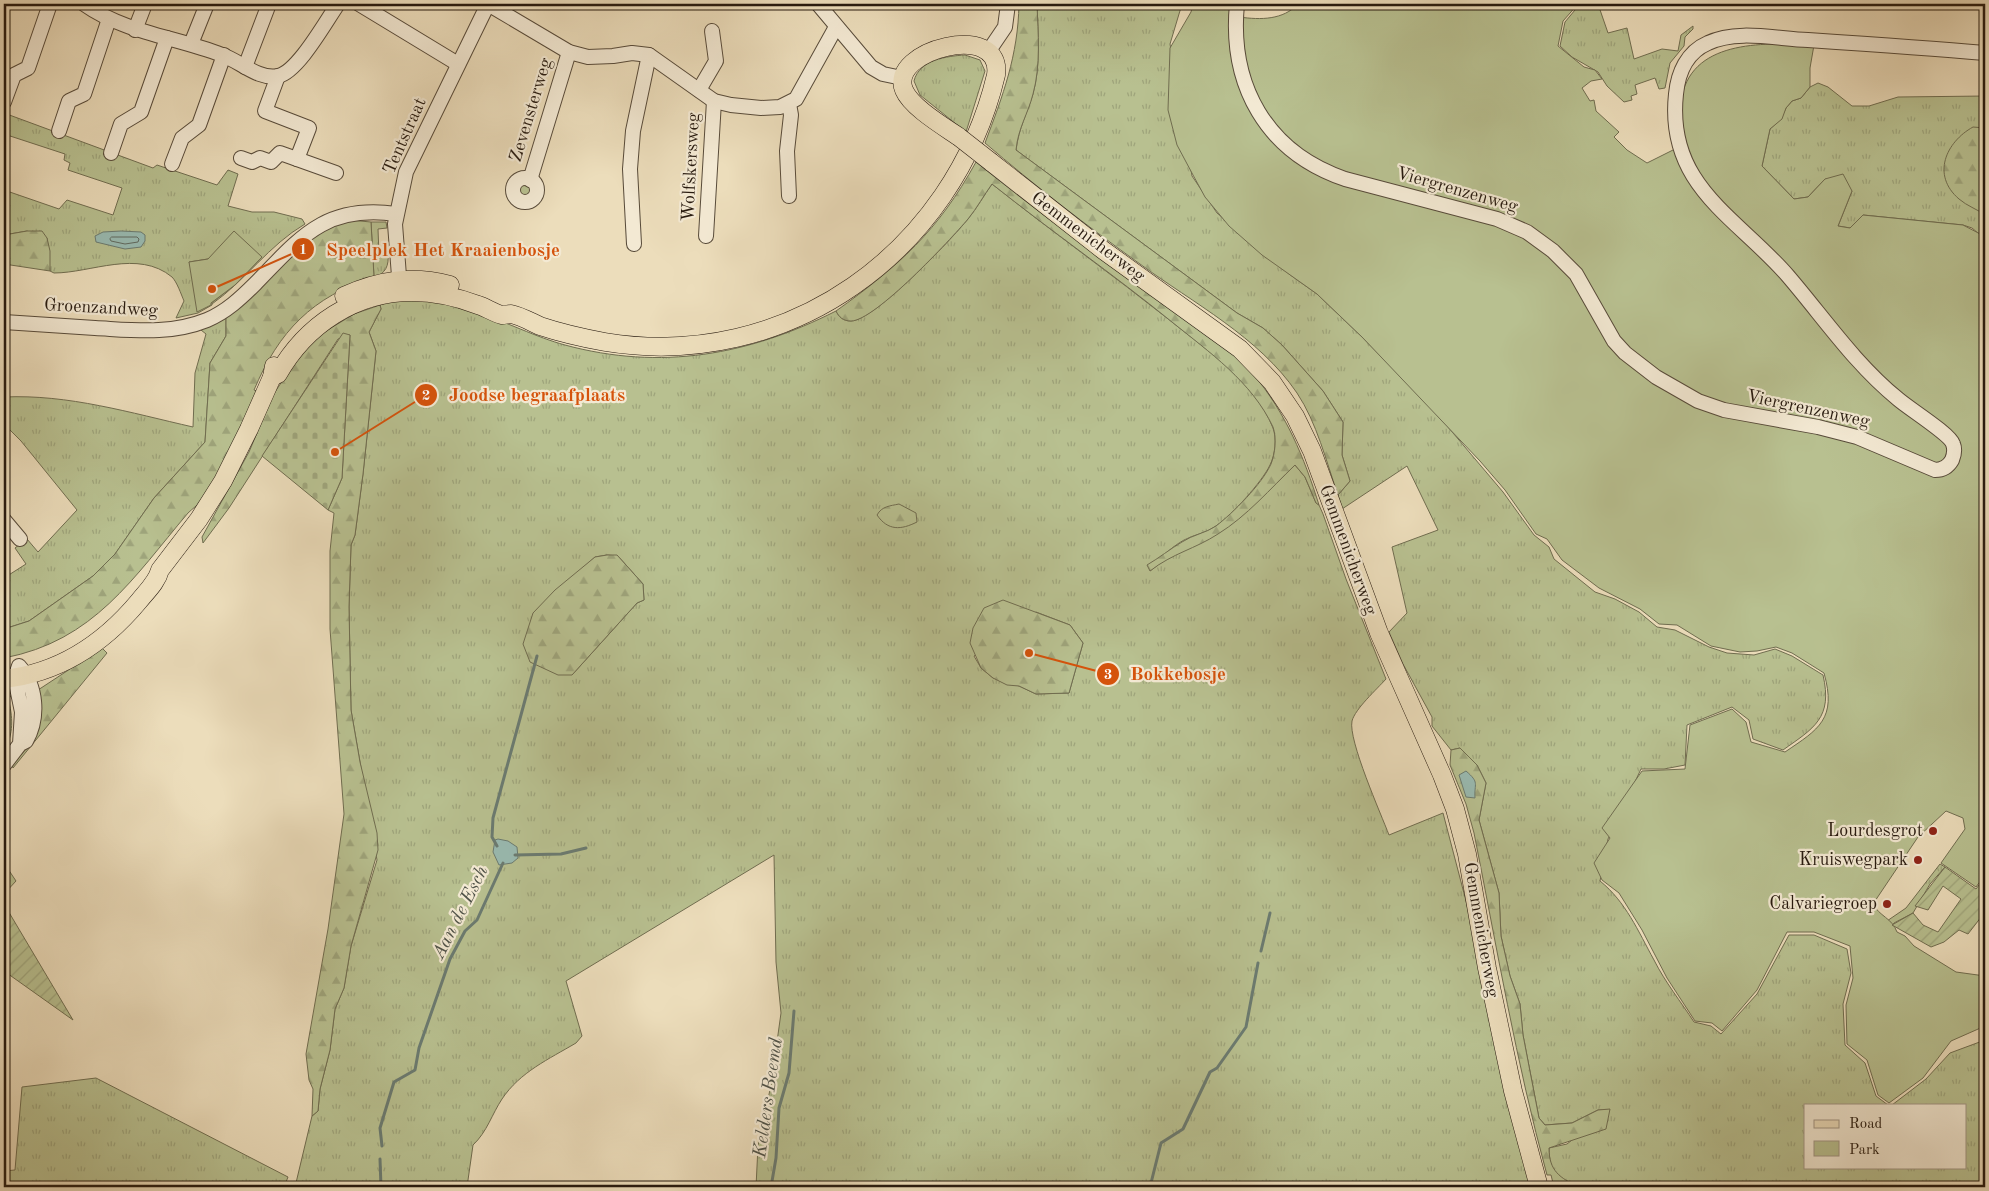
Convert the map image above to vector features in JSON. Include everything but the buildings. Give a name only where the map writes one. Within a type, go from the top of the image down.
[{"type":"main road","points":[[14,673],[84,639],[110,618],[153,573],[160,570],[199,519],[224,481],[272,377],[278,374],[292,352],[308,334],[333,315],[417,279],[452,285],[506,308],[510,314],[546,328],[582,338],[627,345],[675,346],[706,343],[747,335],[789,321],[836,298],[895,254],[926,220],[949,187],[975,139],[992,93],[997,64],[988,52],[969,45],[940,49],[914,62],[906,70],[902,78]]},
{"type":"main road","name":"Gemmenicherweg","points":[[902,78],[903,88],[909,98],[1103,250],[1240,349],[1272,382],[1295,416],[1312,451],[1378,633],[1442,775],[1455,809],[1468,854],[1488,968],[1512,1082],[1539,1187]]},
{"type":"street","points":[[4,102],[14,74],[28,68],[50,4]]},
{"type":"street","points":[[84,4],[109,19],[135,30],[191,44],[224,55],[245,67],[267,76],[278,76],[295,65],[338,4]]},
{"type":"street","points":[[135,30],[145,4]]},
{"type":"street","points":[[191,44],[206,4]]},
{"type":"street","points":[[245,67],[270,4]]},
{"type":"street","points":[[359,4],[458,64]]},
{"type":"street","points":[[488,4],[569,52],[588,57],[632,53],[649,55],[714,101],[761,108],[780,107],[789,104],[796,98],[836,27]]},
{"type":"street","name":"Tentstraat","points":[[400,286],[395,240],[396,214],[406,172],[488,4]]},
{"type":"street","points":[[818,4],[876,71],[902,78]]},
{"type":"street","points":[[988,52],[1005,27],[1008,4]]},
{"type":"street","name":"Viergrenzenweg","points":[[1236,4],[1238,51],[1252,102],[1270,130],[1306,160],[1345,178],[1497,219],[1527,232],[1559,256],[1576,274],[1614,341],[1625,352],[1662,381],[1698,401],[1724,410],[1857,436],[1935,470],[1945,468],[1951,461],[1954,448],[1950,438],[1879,383],[1836,335],[1775,261],[1723,214],[1693,176],[1684,160],[1678,138],[1675,115],[1677,84],[1682,69],[1696,50],[1706,43],[1729,37],[1855,43],[1985,54]]},
{"type":"street","points":[[59,131],[69,101],[84,94],[109,19]]},
{"type":"street","points":[[699,90],[716,61],[712,31]]},
{"type":"street","points":[[111,152],[121,124],[141,112],[167,38]]},
{"type":"street","name":"Zevensterweg","points":[[530,180],[569,52]]},
{"type":"street","points":[[172,164],[182,138],[199,125],[224,55]]},
{"type":"street","points":[[634,244],[630,169],[632,131],[649,55]]},
{"type":"street","points":[[278,76],[265,111],[309,128],[297,159]]},
{"type":"street","name":"Wolfskersweg","points":[[706,236],[714,101]]},
{"type":"street","points":[[789,104],[791,115],[787,151],[790,196]]},
{"type":"street","points":[[241,158],[252,162],[260,158],[271,162],[280,153],[336,173]]},
{"type":"street","name":"Groenzandweg","points":[[4,322],[161,332],[196,324],[208,320],[236,302],[303,236],[330,219],[361,213],[396,214]]},
{"type":"street","points":[[4,520],[20,539]]},
{"type":"street","points":[[4,765],[20,744],[22,712],[14,673]]},
{"type":"green space","points":[[1019,4],[1037,4],[1038,49],[1036,83],[1016,150],[1237,313],[1263,328],[1282,345],[1323,391],[1343,422],[1342,455],[1350,481],[1338,495],[1320,442],[1304,405],[1282,373],[1264,355],[1224,322],[1140,264],[1081,220],[985,143],[1013,58]]},
{"type":"green space","points":[[1037,4],[1182,4],[1170,44],[1192,176],[1217,213],[1289,274],[1317,294],[1362,337],[1431,407],[1503,492],[1534,535],[1549,547],[1554,559],[1595,592],[1615,599],[1639,612],[1657,627],[1675,630],[1709,647],[1727,653],[1754,655],[1775,649],[1792,656],[1823,675],[1825,702],[1823,712],[1812,728],[1783,750],[1753,739],[1749,720],[1732,707],[1687,725],[1685,765],[1664,769],[1641,769],[1608,839],[1600,881],[1624,908],[1663,976],[1694,1022],[1711,1026],[1721,1034],[1757,994],[1789,935],[1814,935],[1847,949],[1851,973],[1843,1004],[1845,1045],[1865,1063],[1876,1096],[1887,1104],[1804,1104],[1804,1168],[1966,1168],[1966,1104],[1893,1104],[1926,1079],[1950,1053],[1985,1040],[1985,1187],[1579,1187],[1557,1174],[1551,1163],[1549,1148],[1567,1144],[1610,1110],[1598,1110],[1572,1123],[1545,1125],[1539,1118],[1523,1035],[1520,1004],[1510,976],[1501,936],[1499,893],[1479,820],[1486,783],[1477,765],[1460,748],[1451,750],[1432,726],[1432,717],[1403,664],[1389,632],[1407,613],[1392,547],[1438,530],[1407,466],[1342,509],[1338,495],[1350,481],[1342,455],[1343,422],[1323,391],[1282,345],[1263,328],[1237,313],[1016,150],[1021,127],[1036,83],[1038,49]]},
{"type":"green space","points":[[1193,4],[1240,4],[1239,17],[1271,18],[1286,13],[1298,4],[1578,4],[1563,21],[1558,46],[1584,67],[1595,70],[1602,79],[1591,81],[1582,88],[1590,101],[1594,100],[1596,111],[1619,132],[1614,137],[1627,150],[1647,163],[1681,146],[1682,96],[1689,77],[1701,63],[1717,54],[1736,48],[1776,44],[1814,45],[1810,68],[1810,87],[1801,98],[1792,101],[1786,108],[1782,119],[1770,129],[1762,166],[1794,199],[1808,197],[1825,179],[1843,174],[1852,191],[1838,226],[1850,228],[1863,215],[1963,225],[1984,236],[1985,875],[1976,887],[1941,863],[1965,829],[1963,818],[1946,811],[1918,837],[1873,904],[1892,923],[1897,932],[1905,936],[1914,946],[1956,972],[1985,976],[1985,1026],[1951,1041],[1923,1078],[1889,1103],[1878,1095],[1867,1060],[1847,1044],[1846,1005],[1853,978],[1850,946],[1814,932],[1787,932],[1757,990],[1722,1031],[1712,1023],[1695,1021],[1667,978],[1642,930],[1619,893],[1602,880],[1594,863],[1610,838],[1602,828],[1642,771],[1685,769],[1690,725],[1732,709],[1746,722],[1751,742],[1785,752],[1816,729],[1822,721],[1828,702],[1824,673],[1792,653],[1776,647],[1740,652],[1711,646],[1677,625],[1659,624],[1640,609],[1599,588],[1562,560],[1547,539],[1536,534],[1505,490],[1480,461],[1362,337],[1317,294],[1262,255],[1229,226],[1205,197],[1177,145],[1168,110],[1170,48],[1191,12]]},
{"type":"green space","points":[[1580,4],[1598,4],[1608,33],[1627,28],[1634,59],[1662,49],[1678,51],[1681,35],[1693,26],[1693,29],[1685,37],[1684,46],[1670,63],[1665,88],[1659,89],[1655,78],[1635,85],[1637,94],[1631,96],[1632,100],[1624,102],[1607,86],[1598,72],[1572,57],[1560,46],[1565,22]]},
{"type":"green space","points":[[965,55],[980,60],[985,71],[966,132],[920,95],[914,81],[922,68],[935,60]]},
{"type":"green space","points":[[1818,83],[1828,87],[1852,106],[1869,106],[1898,97],[1985,96],[1981,212],[1985,215],[1985,239],[1972,228],[1963,225],[1863,215],[1850,228],[1838,226],[1852,191],[1825,179],[1808,197],[1794,199],[1762,166],[1770,129],[1781,119],[1792,101],[1801,98],[1810,87]]},
{"type":"green space","points":[[4,113],[153,168],[157,165],[217,185],[228,170],[238,174],[228,206],[252,212],[274,212],[302,219],[305,224],[280,242],[236,284],[262,257],[208,259],[189,262],[210,304],[234,285],[212,305],[198,313],[176,318],[184,301],[174,279],[159,269],[129,263],[54,273],[50,271],[47,238],[27,231],[4,235],[4,190],[59,209],[67,200],[113,215],[122,188],[68,170],[70,163],[64,160],[65,154],[4,134]]},
{"type":"green space","points":[[1973,127],[1985,128],[1985,215],[1959,199],[1950,190],[1944,170],[1945,160],[1955,141]]},
{"type":"green space","points":[[976,162],[1154,297],[1219,342],[1253,374],[1275,404],[1293,436],[1319,505],[1316,503],[1305,477],[1295,465],[1249,511],[1229,527],[1150,571],[1147,565],[1186,540],[1216,526],[1254,489],[1271,464],[1275,441],[1273,427],[1254,396],[1229,369],[1150,304],[992,184],[959,229],[894,294],[862,317],[851,321],[840,317],[836,311],[859,295],[898,262],[932,228],[962,186]]},
{"type":"green space","points":[[523,184],[527,184],[531,190],[527,196],[523,196],[519,192],[519,188]]},
{"type":"green space","points":[[992,184],[1230,369],[1255,396],[1273,428],[1275,447],[1273,457],[1266,472],[1253,489],[1221,523],[1278,482],[1295,465],[1305,477],[1323,514],[1346,579],[1386,679],[1362,705],[1352,721],[1352,730],[1360,760],[1389,835],[1443,813],[1466,901],[1531,1187],[756,1187],[758,1146],[771,1085],[781,1013],[776,962],[774,855],[566,981],[582,1036],[576,1043],[526,1074],[509,1089],[486,1129],[473,1145],[467,1187],[295,1187],[312,1116],[318,1111],[320,1089],[330,1050],[335,1009],[344,988],[351,946],[377,860],[351,710],[349,607],[351,545],[355,535],[363,474],[376,351],[369,332],[381,309],[380,305],[403,300],[426,299],[450,304],[474,311],[543,338],[601,353],[636,357],[670,357],[704,354],[737,348],[770,339],[836,311],[840,317],[851,321],[877,308],[912,278],[946,244],[968,219]],"holes":[[[1212,529],[1182,550],[1168,557],[1150,571],[1179,543]],[[618,556],[643,584],[644,600],[637,603],[572,675],[577,573],[595,557]],[[1036,612],[1070,625],[1083,643],[1069,693],[1036,694],[1019,686],[993,678],[981,668],[974,656]]]},
{"type":"green space","points":[[349,220],[371,222],[374,277],[352,285],[315,306],[287,334],[264,369],[254,390],[257,391],[232,447],[211,488],[202,500],[188,513],[129,583],[109,604],[87,622],[63,637],[35,650],[4,658],[4,629],[29,621],[93,576],[115,554],[154,498],[205,442],[210,363],[226,336],[226,315],[320,231]]},
{"type":"green space","points":[[371,222],[386,222],[387,228],[378,229],[379,255],[388,254],[388,262],[384,271],[374,277]]},
{"type":"green space","points":[[27,231],[42,231],[47,238],[50,251],[50,271],[4,264],[4,235]]},
{"type":"green space","points":[[234,231],[262,257],[235,285],[211,303],[211,305],[197,312],[189,262],[208,259]]},
{"type":"green space","points":[[380,305],[381,309],[369,332],[376,351],[363,474],[355,535],[351,545],[349,607],[351,710],[360,762],[377,833],[378,850],[351,946],[344,988],[335,1009],[330,1050],[320,1089],[318,1111],[312,1116],[313,1089],[309,1080],[306,1054],[328,929],[344,814],[330,629],[330,551],[334,513],[328,510],[342,478],[350,335],[338,339],[229,508],[203,543],[202,537],[249,452],[273,395],[308,342],[354,314]]},
{"type":"green space","points":[[226,315],[226,336],[210,363],[205,442],[154,498],[115,554],[93,576],[29,621],[4,629],[4,578],[26,564],[15,548],[27,539],[38,552],[77,510],[21,441],[4,424],[4,397],[52,398],[76,401],[193,427],[195,373],[206,334],[201,330]]},
{"type":"green space","points":[[343,333],[350,335],[342,478],[328,510],[262,456]]},
{"type":"green space","points":[[899,504],[916,513],[917,522],[906,527],[895,528],[886,524],[877,515],[884,508]]},
{"type":"green space","points":[[617,555],[643,584],[644,600],[637,603],[572,675],[558,675],[530,662],[523,644],[533,613],[555,590],[595,557]]},
{"type":"green space","points":[[1003,600],[1070,625],[1083,643],[1069,693],[1036,694],[1019,686],[1007,685],[993,678],[981,668],[970,643],[973,628],[984,608]]},
{"type":"green space","points":[[102,648],[107,653],[13,768],[12,765],[27,748],[38,690]]},
{"type":"green space","points":[[4,696],[12,696],[8,698],[12,719],[10,738],[4,751]]},
{"type":"green space","points":[[1460,748],[1477,765],[1486,783],[1479,820],[1499,893],[1501,936],[1510,976],[1520,1004],[1523,1035],[1539,1118],[1545,1125],[1572,1123],[1598,1110],[1610,1109],[1606,1129],[1549,1148],[1553,1168],[1561,1177],[1579,1187],[1554,1187],[1551,1175],[1547,1175],[1516,1047],[1474,833],[1466,804],[1450,765],[1451,750]]},
{"type":"green space","points":[[4,863],[16,881],[4,894]]},
{"type":"green space","points":[[1940,864],[1945,867],[1930,884],[1913,913],[1894,923],[1890,929],[1884,923],[1906,908]]},
{"type":"green space","points":[[1945,867],[1976,889],[1985,877],[1985,912],[1968,934],[1959,930],[1944,942],[1931,947],[1892,925],[1913,913],[1923,925],[1938,932],[1961,899],[1943,886],[1928,910],[1915,906]]},
{"type":"green space","points":[[4,904],[73,1020],[4,971]]},
{"type":"green space","points":[[96,1078],[288,1177],[284,1187],[4,1187],[4,1171],[15,1170],[22,1087]]},
{"type":"water","points":[[103,232],[141,232],[145,235],[145,241],[141,247],[125,249],[96,242],[95,236]]},
{"type":"water","points":[[1466,771],[1475,781],[1475,798],[1466,797],[1459,775]]},
{"type":"water","points":[[495,840],[508,841],[517,847],[518,858],[512,863],[499,865],[493,852]]},
{"type":"waterway","name":"Aan de Esch","points":[[497,846],[492,837],[493,818],[537,656]]},
{"type":"waterway","points":[[515,855],[561,854],[586,848]]},
{"type":"waterway","name":"Aan de Esch","points":[[382,1146],[380,1128],[394,1082],[415,1070],[419,1048],[450,959],[465,931],[477,920],[503,863]]},
{"type":"waterway","points":[[1261,951],[1270,913]]},
{"type":"waterway","points":[[1150,1187],[1161,1143],[1183,1129],[1210,1072],[1217,1068],[1246,1027],[1258,963]]},
{"type":"waterway","name":"Kelders Beemd","points":[[771,1187],[776,1158],[779,1108],[789,1073],[794,1011]]},
{"type":"waterway","name":"Aan de Esch","points":[[380,1159],[381,1187]]},
{"type":"waterway","points":[[4,1184],[11,1187]]},
{"type":"place","name":"Speelplek Het Kraaienbosje","points":[[212,289]]},
{"type":"place","name":"Joodse begraafplaats","points":[[335,452]]},
{"type":"place","name":"Bokkebosje","points":[[1029,653]]},
{"type":"place","name":"Lourdesgrot","points":[[1933,831]]},
{"type":"place","name":"Kruiswegpark","points":[[1918,860]]},
{"type":"place","name":"Calvariegroep","points":[[1887,904]]}]
